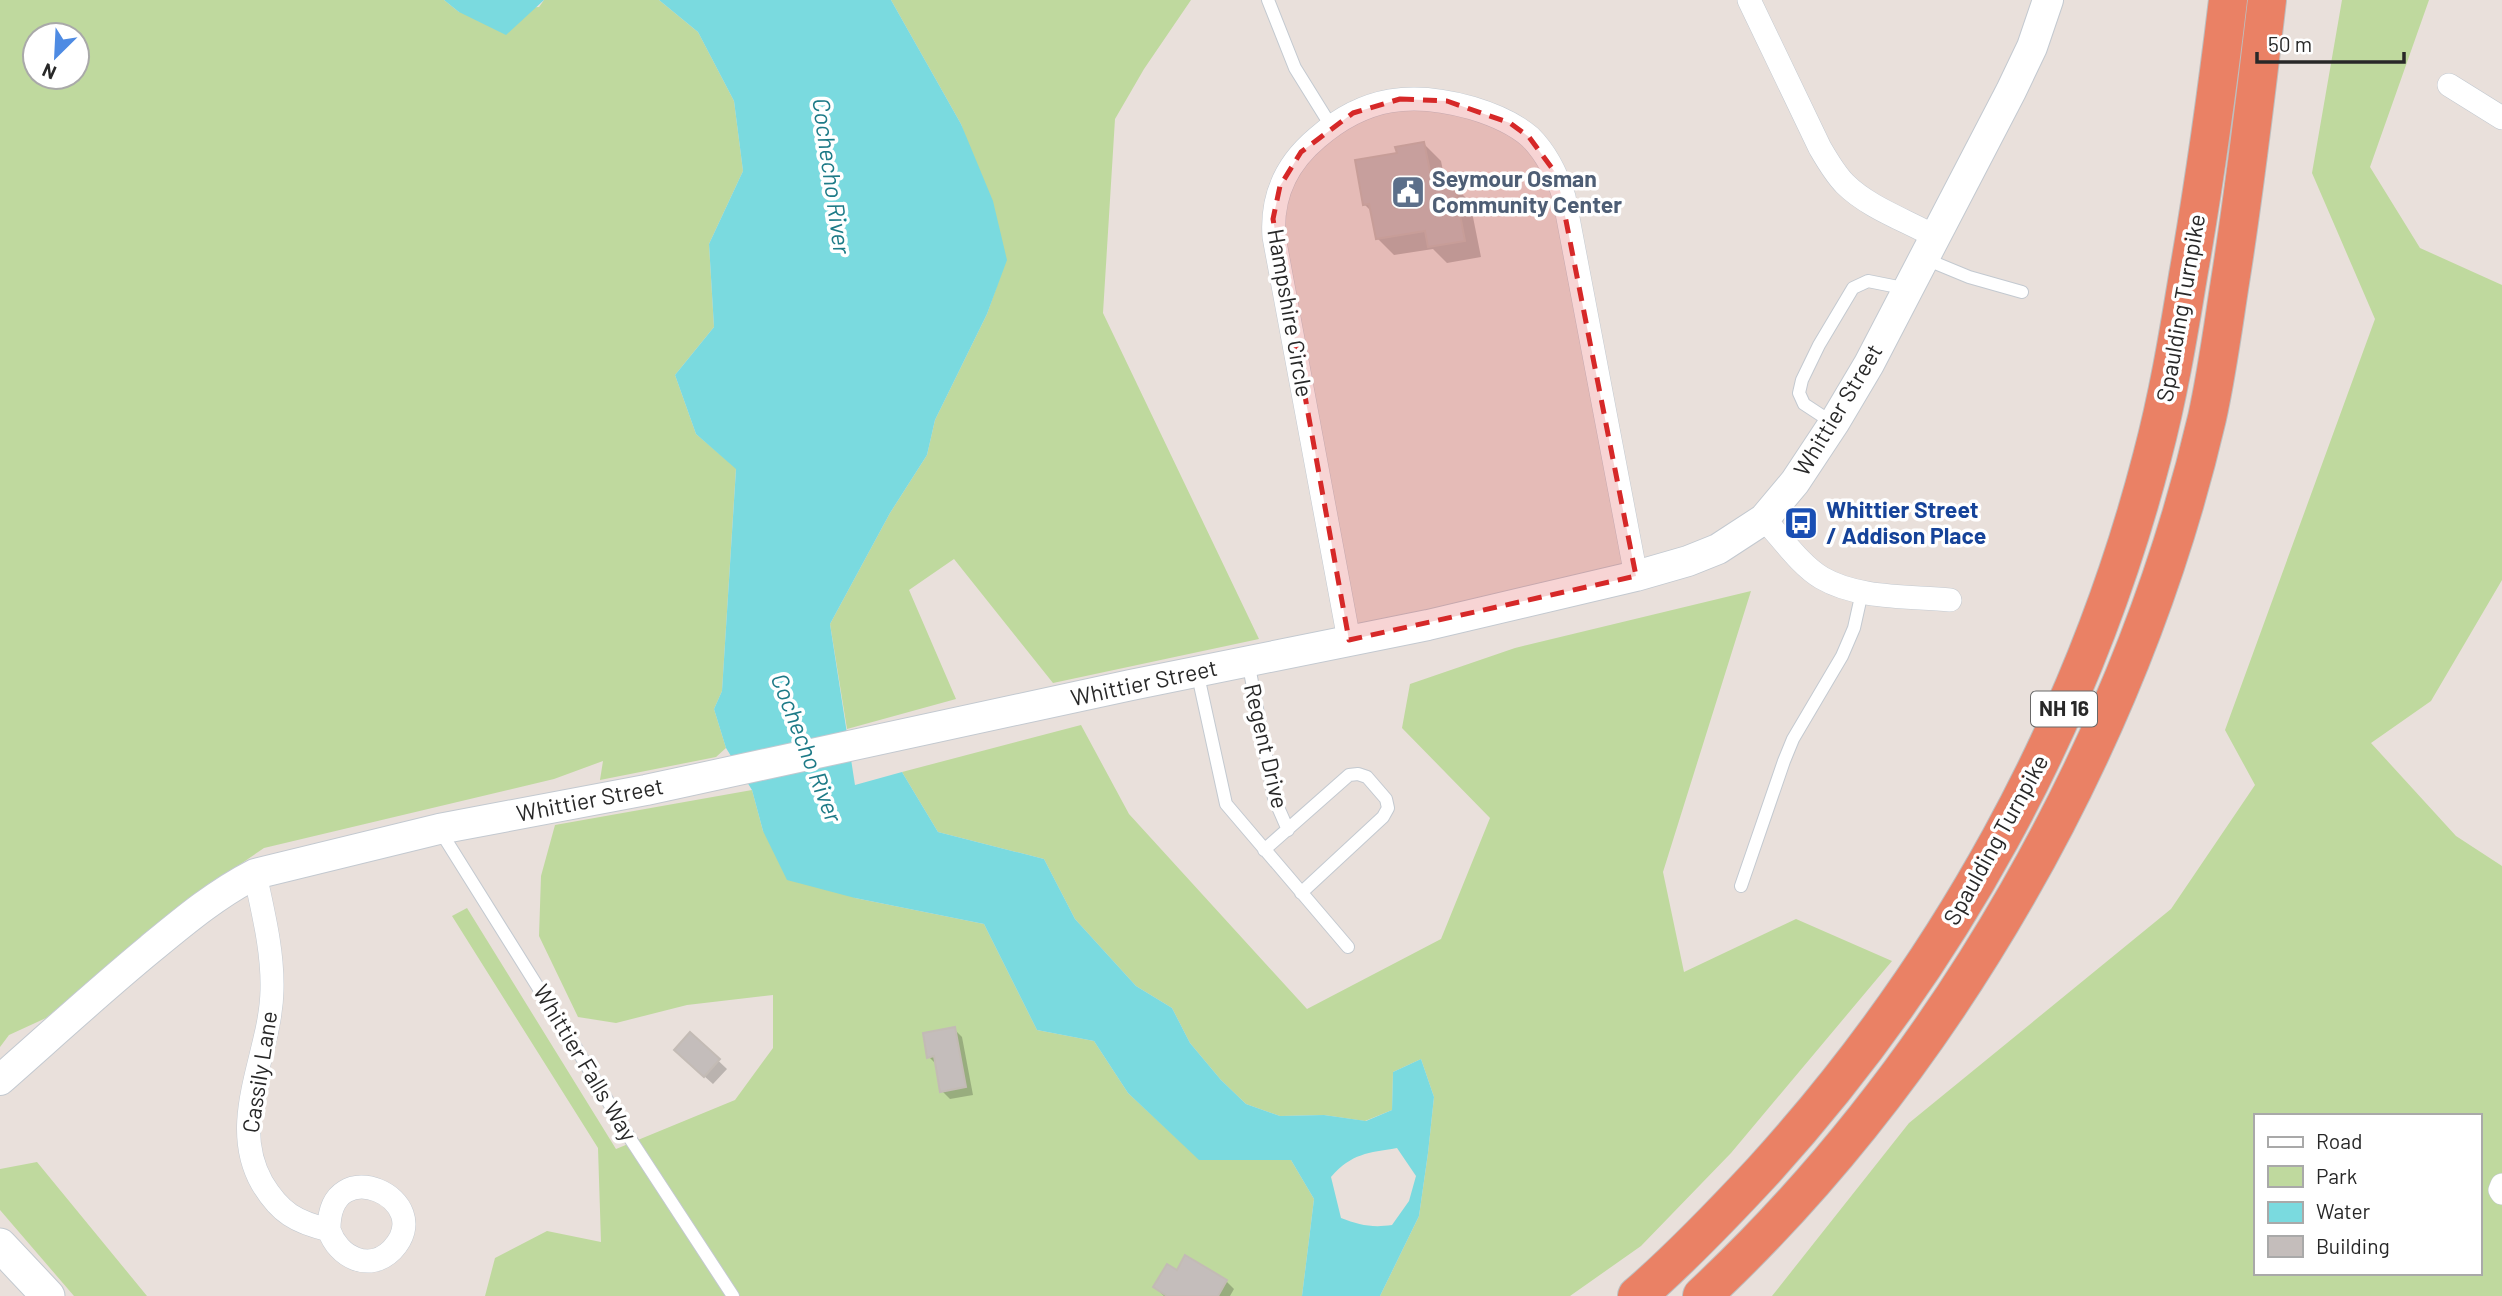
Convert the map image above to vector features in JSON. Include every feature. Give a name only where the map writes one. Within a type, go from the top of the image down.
[{"type":"highway","name":"Spaulding Turnpike","points":[[1637,1296],[1695,1242],[1791,1140],[1880,1029],[1966,900],[2028,786],[2058,722],[2112,590],[2153,454],[2169,385],[2197,222],[2228,0]]},
{"type":"highway","name":"Spaulding Turnpike","points":[[1702,1296],[1762,1237],[1826,1167],[1892,1085],[1934,1026],[1966,979],[2018,890],[2054,823],[2109,706],[2153,602],[2207,415],[2236,243],[2267,0]]},
{"type":"main road","points":[[0,1244],[48,1296]]},
{"type":"street","points":[[1749,0],[1820,148],[1833,169],[1845,184],[1928,247]]},
{"type":"street","name":"Whittier Street","points":[[0,1080],[197,910],[231,886],[255,874],[439,829],[723,773],[1197,671],[1428,625],[1636,576],[1718,549],[1764,519],[1795,482],[1834,423],[1869,364],[2011,91],[2032,47],[2048,0]]},
{"type":"street","points":[[2449,85],[2502,118]]},
{"type":"street","name":"Hampshire Circle","points":[[1349,640],[1273,219],[1280,186],[1301,152],[1331,126],[1353,113],[1377,104],[1400,99],[1426,98],[1481,111],[1510,123],[1529,137],[1557,175],[1564,197],[1636,576]]},
{"type":"street","points":[[1764,519],[1820,577],[1835,584],[1862,592],[1951,600]]},
{"type":"street","name":"Cassily Lane","points":[[255,874],[271,957],[272,990],[270,1015],[249,1111],[251,1153],[259,1177],[272,1199],[285,1213],[304,1224],[329,1230]]},
{"type":"street","points":[[2502,1185],[2502,1193]]},
{"type":"lane","points":[[1268,0],[1295,68],[1331,126]]},
{"type":"lane","points":[[1928,247],[1969,277],[2022,292]]},
{"type":"lane","points":[[1834,423],[1804,404],[1799,393],[1802,380],[1819,345],[1853,288],[1868,281],[1908,289]]},
{"type":"lane","points":[[1741,886],[1793,739],[1842,656],[1854,628],[1862,592]]},
{"type":"lane","name":"Regent Drive","points":[[1248,661],[1275,799],[1288,830]]},
{"type":"lane","name":"Regent Drive","points":[[1197,671],[1226,804],[1348,947]]},
{"type":"lane","name":"Regent Drive","points":[[1264,850],[1349,775],[1367,777],[1386,800],[1388,808],[1383,817],[1301,893]]},
{"type":"lane","name":"Whittier Falls Way","points":[[439,829],[631,1140],[733,1296]]},
{"type":"highlighted area","points":[[1400,99],[1447,101],[1510,123],[1529,137],[1557,175],[1636,576],[1349,640],[1273,219],[1280,186],[1301,152],[1353,113]]},
{"type":"green space","points":[[0,0],[444,0],[459,12],[539,7],[544,0],[659,0],[698,32],[734,101],[743,171],[709,244],[714,327],[675,375],[696,434],[736,468],[722,691],[714,709],[726,748],[716,757],[600,780],[603,761],[554,779],[264,848],[178,907],[46,1018],[9,1035],[0,1047]]},
{"type":"green space","points":[[891,0],[1191,0],[1144,69],[1115,119],[1103,313],[1259,639],[1053,683],[954,559],[909,590],[956,699],[847,729],[830,624],[890,513],[927,455],[935,420],[987,314],[1006,260],[961,124]]},
{"type":"green space","points":[[2342,0],[2429,0],[2370,167],[2420,248],[2502,285],[2502,580],[2431,701],[2371,743],[2456,836],[2502,866],[2502,1296],[1772,1296],[1909,1123],[2171,909],[2255,785],[2225,730],[2375,319],[2312,173]]},
{"type":"green space","points":[[1751,591],[1663,872],[1684,972],[1796,919],[1892,961],[1731,1153],[1641,1246],[1570,1296],[1380,1296],[1419,1216],[1434,1097],[1421,1059],[1393,1072],[1392,1110],[1365,1121],[1324,1115],[1280,1116],[1246,1104],[1221,1080],[1190,1043],[1172,1008],[1136,986],[1075,919],[1044,859],[938,832],[902,772],[1081,725],[1129,814],[1307,1009],[1441,939],[1490,818],[1402,728],[1410,684],[1515,648]]},
{"type":"green space","points":[[752,790],[763,831],[855,898],[984,924],[1037,1030],[1094,1041],[1128,1093],[1199,1159],[1291,1160],[1314,1199],[1302,1296],[485,1296],[495,1258],[547,1231],[601,1242],[598,1148],[452,916],[467,908],[616,1149],[735,1100],[773,1048],[773,995],[687,1005],[616,1023],[578,1017],[539,936],[541,876],[555,825]]},
{"type":"green space","points":[[37,1162],[147,1296],[74,1296],[0,1210],[0,1169]]},
{"type":"water","points":[[444,0],[544,0],[506,35],[459,12]]},
{"type":"water","name":"Cochecho River","points":[[659,0],[891,0],[961,124],[993,201],[1007,260],[987,314],[935,420],[927,455],[890,513],[830,624],[855,785],[902,772],[938,832],[1044,859],[1075,919],[1136,986],[1172,1008],[1190,1043],[1221,1080],[1246,1104],[1280,1116],[1324,1115],[1366,1121],[1392,1110],[1393,1072],[1421,1059],[1434,1097],[1419,1216],[1380,1296],[1302,1296],[1314,1199],[1291,1160],[1199,1160],[1128,1093],[1094,1041],[1037,1030],[984,924],[855,898],[787,880],[763,831],[752,790],[726,748],[714,709],[722,691],[736,469],[696,434],[675,375],[714,327],[709,244],[743,171],[734,101],[698,32]],"holes":[[[1397,1148],[1416,1176],[1409,1201],[1392,1225],[1366,1225],[1341,1218],[1331,1177],[1353,1159]]]},
{"type":"building","name":"Seymour Osman Community Center","points":[[1424,142],[1433,186],[1454,183],[1465,241],[1428,247],[1425,231],[1376,239],[1369,204],[1363,205],[1355,160],[1397,153],[1395,147]]},
{"type":"building","points":[[955,1027],[966,1087],[940,1092],[934,1056],[927,1058],[923,1033]]},
{"type":"building","points":[[690,1032],[720,1059],[704,1077],[674,1050]]},
{"type":"building","points":[[1185,1255],[1227,1280],[1218,1296],[1167,1296],[1153,1287],[1167,1264],[1177,1270]]},
{"type":"place","name":"Seymour Osman Community Center","points":[[1408,192]]},
{"type":"place","name":"Whittier Street / Addison Place","points":[[1801,523]]}]
